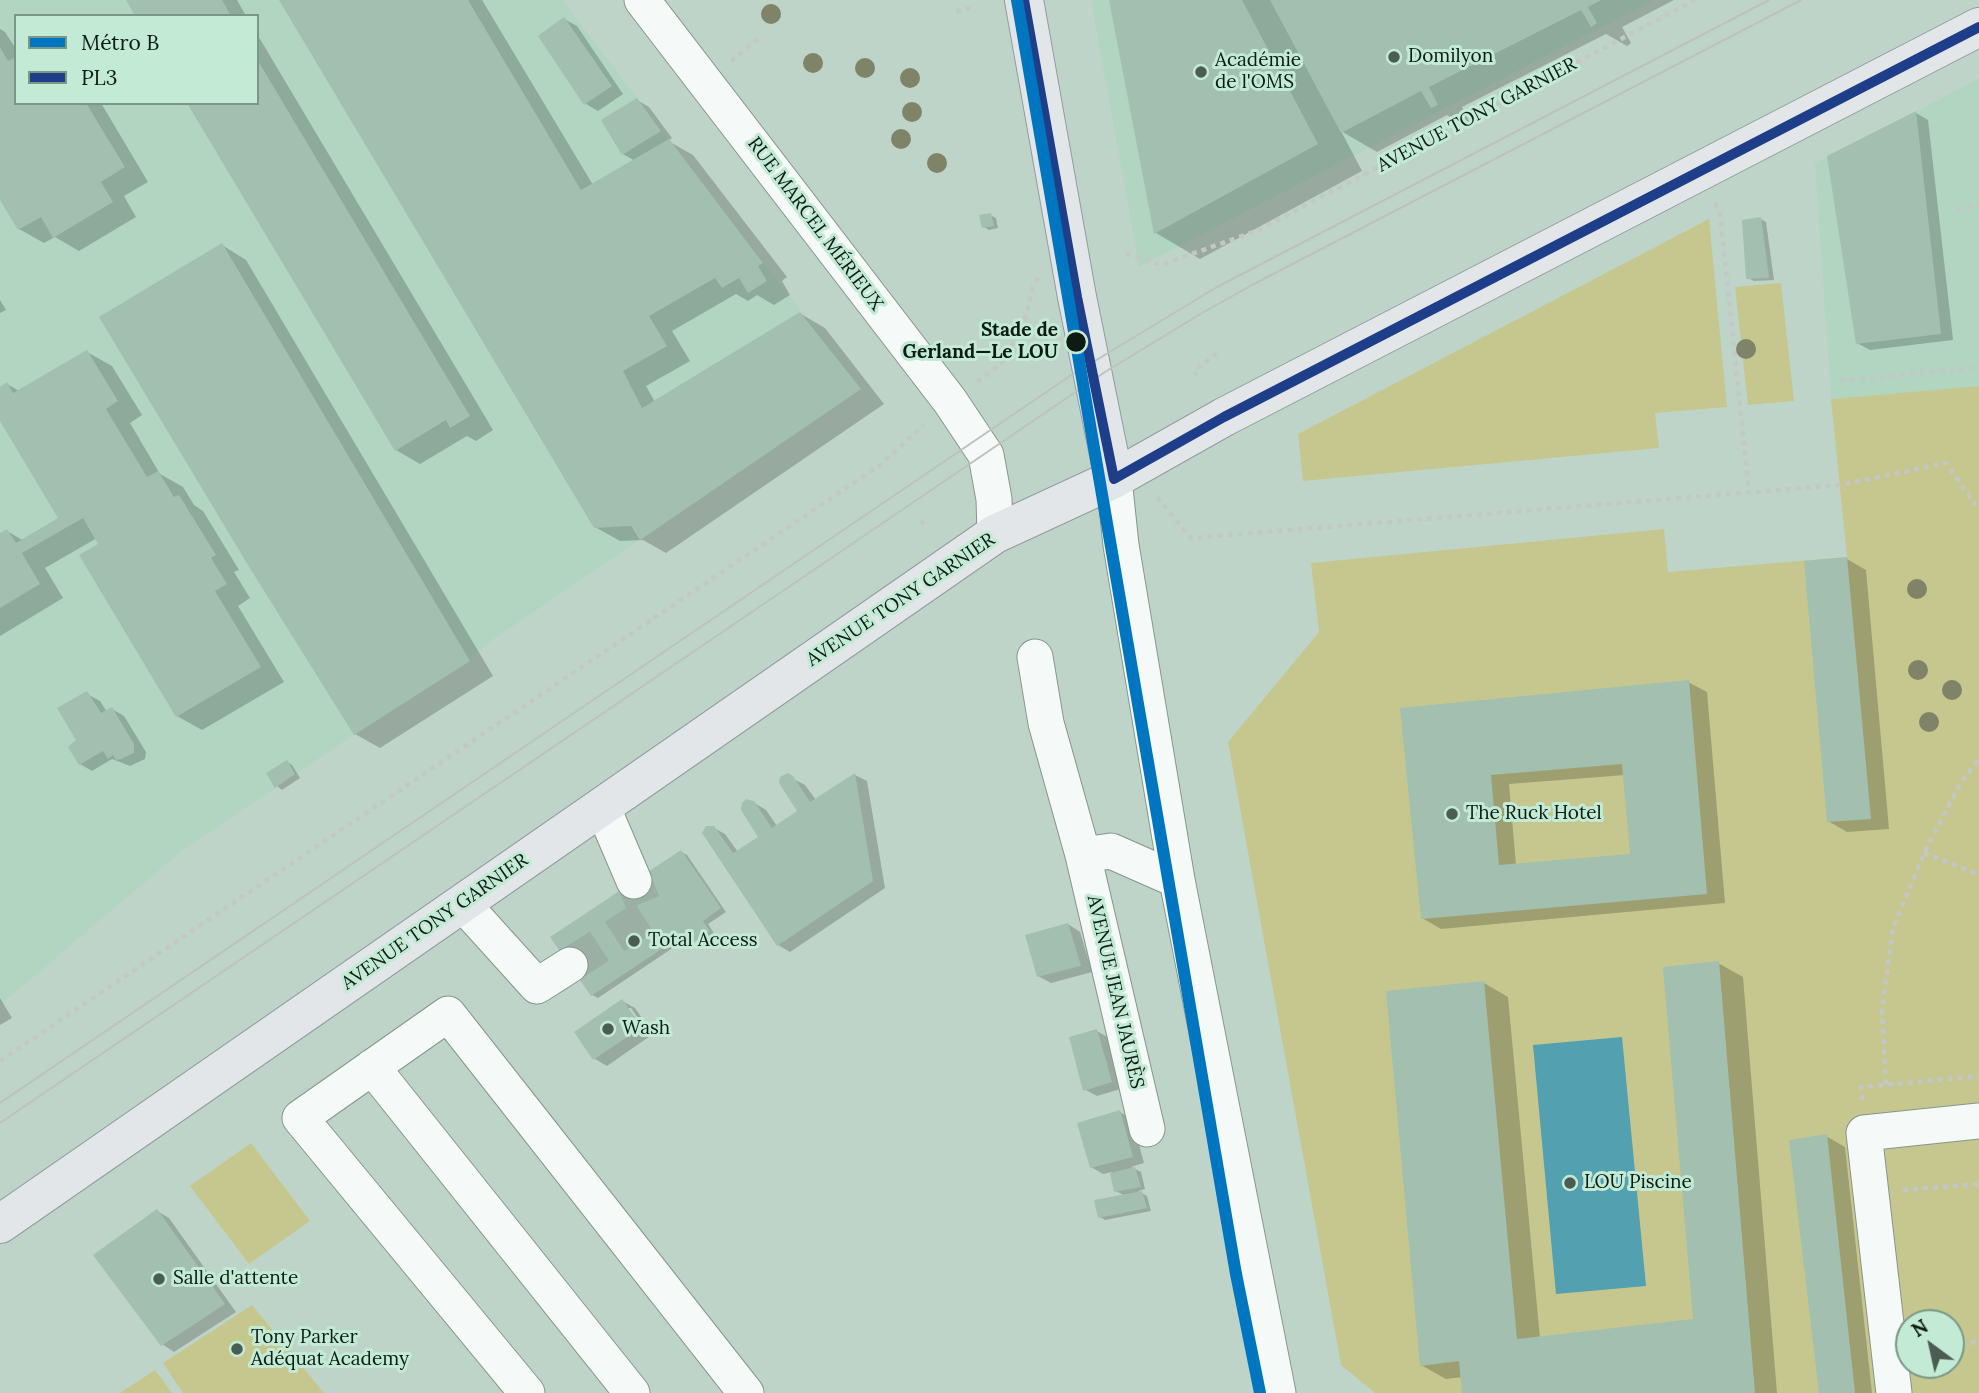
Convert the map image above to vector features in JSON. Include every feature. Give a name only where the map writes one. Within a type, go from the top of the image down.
[{"type":"main road","points":[[1024,0],[1077,297],[1114,479]]},
{"type":"main road","name":"AVENUE TONY GARNIER","points":[[0,1224],[995,534],[1114,479],[1224,417],[1979,27]]},
{"type":"street","name":"RUE MARCEL MÉRIEUX","points":[[642,0],[950,401],[986,455],[994,499],[995,534]]},
{"type":"street","points":[[1114,479],[1121,545],[1177,880],[1278,1393]]},
{"type":"street","name":"AVENUE JEAN JAURÈS","points":[[1035,657],[1046,723],[1083,855],[1147,1129]]},
{"type":"street","points":[[602,806],[634,881]]},
{"type":"street","points":[[1083,855],[1111,851],[1177,880]]},
{"type":"street","points":[[463,903],[537,986],[570,965]]},
{"type":"street","points":[[527,1393],[300,1118],[448,1014],[746,1393]]},
{"type":"street","points":[[372,1067],[632,1393]]},
{"type":"street","points":[[1894,1393],[1864,1133],[1979,1121]]},
{"type":"path","name":"AVENUE TONY GARNIER","points":[[1126,253],[1161,265],[1259,230],[1695,0]]},
{"type":"path","points":[[956,11],[972,8]]},
{"type":"path","points":[[1714,201],[1720,213],[1749,492]]},
{"type":"path","points":[[1957,210],[1979,206]]},
{"type":"path","points":[[0,1061],[880,465],[950,401],[1000,365],[1023,327],[1033,287],[1043,271]]},
{"type":"path","points":[[1197,376],[1194,371],[1215,355],[1212,352]]},
{"type":"path","points":[[1840,381],[1979,367]]},
{"type":"path","points":[[1154,493],[1191,538],[1840,485],[1946,463],[1979,510]]},
{"type":"path","points":[[921,520],[926,529]]},
{"type":"path","points":[[1886,1084],[1882,1010],[1893,928],[1924,853],[1959,784],[1979,758]]},
{"type":"path","points":[[1924,853],[1979,875]]},
{"type":"path","points":[[1906,1082],[1979,1076]]},
{"type":"path","points":[[1919,1188],[1979,1184]]},
{"type":"shaded area","points":[[0,0],[562,0],[861,389],[485,645],[470,661],[184,849],[0,1005]]},
{"type":"shaded area","points":[[1091,0],[1654,0],[1139,267]]},
{"type":"shaded area","points":[[1979,79],[1979,386],[1831,399],[1815,163]]},
{"type":"green space","points":[[1709,219],[1727,407],[1655,413],[1659,448],[1303,481],[1298,434]]},
{"type":"green space","points":[[1781,283],[1794,401],[1748,405],[1735,287]]},
{"type":"green space","points":[[1979,386],[1979,1393],[1375,1393],[1341,1365],[1228,742],[1319,632],[1311,563],[1664,529],[1668,572],[1847,557],[1831,399]]},
{"type":"green space","points":[[251,1143],[310,1221],[249,1264],[190,1186]]},
{"type":"green space","name":"Tony Parker Adéquat Academy","points":[[252,1305],[324,1393],[183,1393],[163,1363]]},
{"type":"green space","points":[[155,1370],[172,1393],[120,1393]]},
{"type":"water","points":[[1622,1037],[1646,1286],[1556,1294],[1533,1045]]},
{"type":"building","points":[[126,0],[222,0],[230,14],[134,14]]},
{"type":"building","points":[[279,0],[468,0],[581,190],[669,139],[763,263],[758,266],[767,281],[748,293],[739,278],[722,288],[715,278],[649,316],[667,346],[623,371],[642,408],[800,312],[861,389],[640,540],[631,526],[594,528]]},
{"type":"building","name":"Académie de l'OMS","points":[[1109,0],[1242,0],[1318,144],[1154,234]]},
{"type":"building","name":"Domilyon","points":[[1270,0],[1601,0],[1588,7],[1597,23],[1591,27],[1581,10],[1429,87],[1438,105],[1431,108],[1421,91],[1341,133]]},
{"type":"building","points":[[564,17],[612,86],[584,105],[538,36]]},
{"type":"building","points":[[0,47],[8,61],[14,58],[14,105],[87,105],[125,167],[101,182],[113,202],[53,238],[41,217],[18,230],[0,200]]},
{"type":"building","points":[[259,62],[470,416],[450,428],[446,420],[395,451],[188,105],[259,105]]},
{"type":"building","points":[[637,98],[661,131],[622,155],[601,120]]},
{"type":"building","points":[[1916,111],[1941,334],[1856,344],[1827,156]]},
{"type":"building","points":[[991,213],[994,226],[982,228],[979,215]]},
{"type":"building","points":[[1761,217],[1769,278],[1746,279],[1742,220]]},
{"type":"building","points":[[222,243],[470,661],[354,735],[99,317]]},
{"type":"building","points":[[87,350],[118,401],[106,409],[147,477],[158,471],[174,497],[179,495],[216,555],[211,558],[227,584],[215,591],[261,667],[176,717],[79,555],[98,544],[83,518],[22,553],[40,584],[0,608],[0,533],[7,529],[16,543],[58,518],[0,421],[0,387],[7,382],[13,393]]},
{"type":"building","points":[[1847,557],[1871,819],[1827,822],[1804,561]]},
{"type":"building","name":"The Ruck Hotel","points":[[1689,680],[1707,894],[1421,919],[1400,708]],"holes":[[[1622,764],[1630,854],[1499,865],[1491,775]]]},
{"type":"building","points":[[87,691],[101,713],[112,707],[134,744],[134,753],[116,760],[113,755],[108,759],[103,751],[79,765],[68,747],[76,740],[57,708]]},
{"type":"building","points":[[287,760],[295,774],[275,788],[266,773]]},
{"type":"building","points":[[788,773],[793,776],[810,802],[855,773],[873,881],[777,946],[702,833],[706,826],[714,826],[733,853],[758,837],[741,810],[746,799],[754,801],[772,828],[797,811],[779,783],[780,777]]},
{"type":"building","points":[[681,850],[721,908],[703,921],[710,931],[694,942],[687,932],[591,996],[550,937]]},
{"type":"building","points":[[1068,923],[1081,966],[1037,977],[1025,935]]},
{"type":"building","points":[[1719,961],[1755,1393],[1462,1393],[1459,1361],[1420,1366],[1386,991],[1484,981],[1517,1339],[1693,1319],[1663,967]]},
{"type":"building","name":"Wash","points":[[622,999],[642,1027],[593,1060],[574,1032]]},
{"type":"building","points":[[1097,1029],[1112,1082],[1083,1091],[1069,1037]]},
{"type":"building","points":[[1120,1110],[1133,1157],[1090,1168],[1077,1123]]},
{"type":"building","points":[[1827,1134],[1855,1393],[1819,1393],[1789,1140]]},
{"type":"building","points":[[1135,1167],[1141,1187],[1114,1192],[1110,1173]]},
{"type":"building","points":[[1142,1191],[1147,1208],[1098,1218],[1094,1200]]},
{"type":"building","name":"Salle d'attente","points":[[157,1209],[225,1304],[161,1346],[93,1255]]},
{"type":"tunnel","points":[[570,965],[648,915],[634,881]]},
{"type":"tram line","points":[[0,1103],[1070,376],[1217,287],[1769,0]]},
{"type":"tram line","points":[[0,1123],[1105,372],[1254,284],[1801,0]]},
{"type":"metro line","name":"B","points":[[1017,0],[1236,1274],[1260,1393]]},
{"type":"transit line","name":"PL3","points":[[1024,0],[1077,297],[1114,479],[1224,417],[1979,27]]},
{"type":"place","name":"Domilyon","points":[[1394,57]]},
{"type":"place","name":"Académie de l'OMS","points":[[1201,72]]},
{"type":"place","name":"Stade de Gerland—Le LOU","points":[[1076,342]]},
{"type":"place","name":"The Ruck Hotel","points":[[1452,814]]},
{"type":"place","name":"Total Access","points":[[634,941]]},
{"type":"place","name":"Wash","points":[[608,1029]]},
{"type":"place","name":"LOU Piscine","points":[[1570,1183]]},
{"type":"place","name":"Salle d'attente","points":[[159,1279]]},
{"type":"place","name":"Tony Parker Adéquat Academy","points":[[237,1349]]}]
